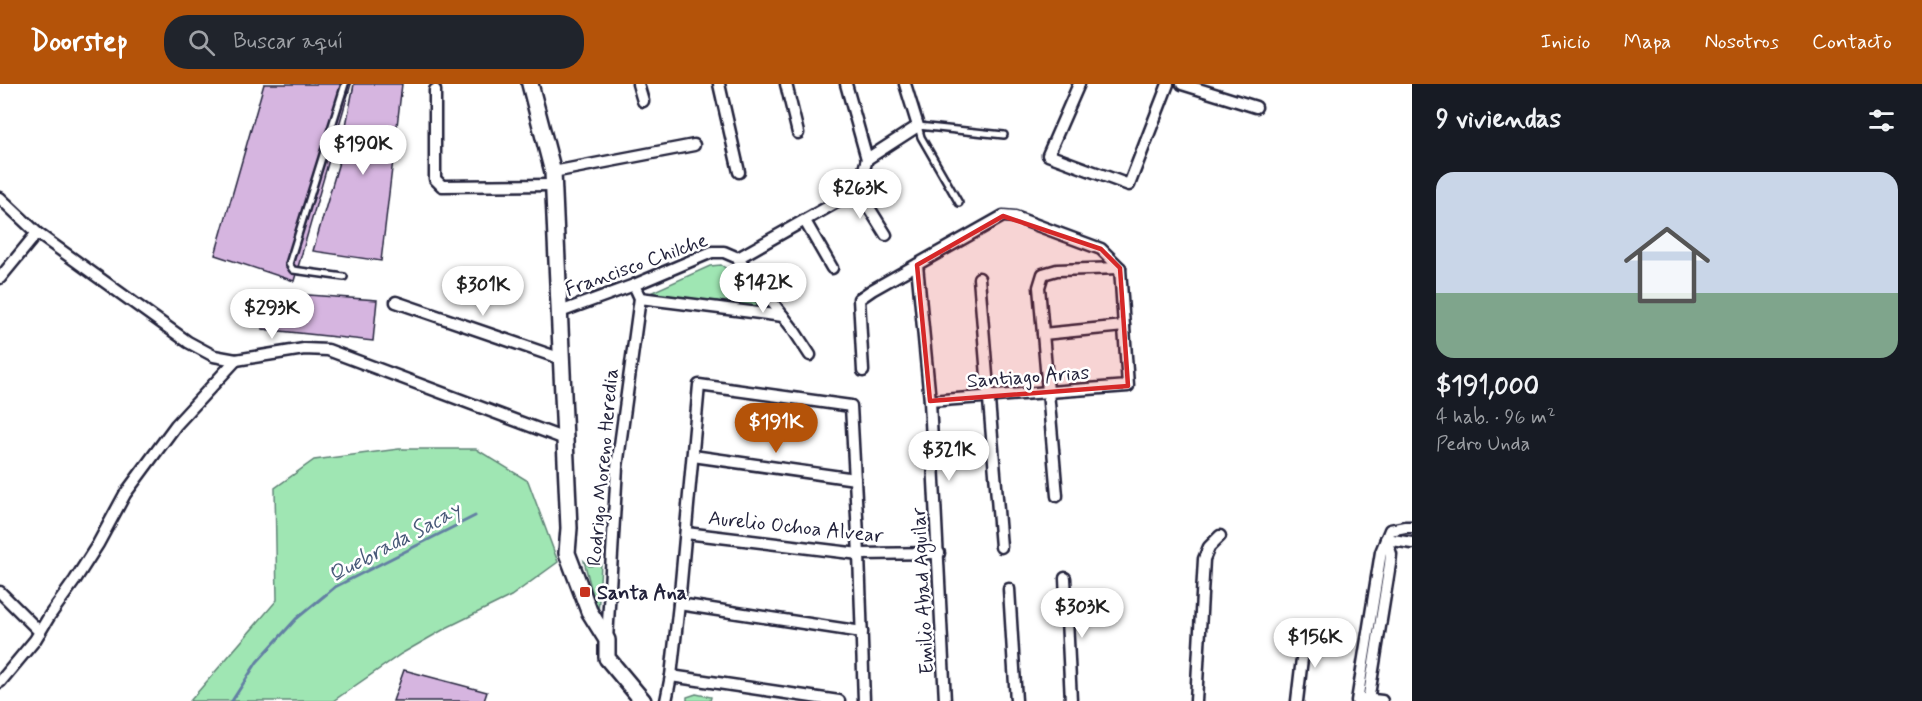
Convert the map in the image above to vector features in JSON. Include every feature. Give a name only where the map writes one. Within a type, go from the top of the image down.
[{"type":"street","points":[[530,84],[553,178],[569,528],[567,553],[589,610],[607,640],[607,658],[627,694],[644,701]]},
{"type":"street","points":[[638,84],[643,101]]},
{"type":"street","points":[[719,84],[739,172]]},
{"type":"street","points":[[786,84],[798,133]]},
{"type":"street","points":[[810,354],[738,258],[858,190],[867,159],[846,84]]},
{"type":"street","points":[[867,159],[918,126],[905,84]]},
{"type":"street","points":[[1079,84],[1048,155],[1129,185],[1168,84]]},
{"type":"street","points":[[1182,84],[1256,107]]},
{"type":"street","points":[[435,90],[435,180],[442,186],[553,178],[694,145]]},
{"type":"street","points":[[858,190],[886,235]]},
{"type":"street","points":[[0,198],[38,233],[188,342],[214,356],[236,360],[304,349],[328,350],[565,439]]},
{"type":"street","points":[[863,371],[859,299],[1003,216],[1015,217],[1101,249],[1120,268],[1124,326],[1043,334]]},
{"type":"street","points":[[805,221],[832,268]]},
{"type":"street","points":[[0,278],[38,233]]},
{"type":"street","name":"Francisco Chilche","points":[[560,312],[634,285],[711,252],[724,252],[738,258]]},
{"type":"street","name":"Emilio Abad Aguilar","points":[[917,265],[930,401],[945,701]]},
{"type":"street","points":[[1057,496],[1039,287],[1042,274],[1057,270],[1120,268]]},
{"type":"street","points":[[980,278],[1001,547]]},
{"type":"street","points":[[634,285],[640,298],[783,316]]},
{"type":"street","name":"Rodrigo Moreno Heredia","points":[[607,640],[617,467],[640,298]]},
{"type":"street","points":[[396,302],[562,359]]},
{"type":"street","name":"Santiago Arias","points":[[930,401],[1128,386],[1124,326]]},
{"type":"street","points":[[0,682],[40,632],[98,544],[125,494],[176,425],[236,360]]},
{"type":"street","points":[[666,701],[679,604],[699,385],[851,406],[860,554],[864,701]]},
{"type":"street","points":[[693,456],[855,479]]},
{"type":"street","points":[[1382,701],[1363,700],[1381,552],[1390,530],[1412,528]]},
{"type":"street","name":"Aurelio Ochoa Alvear","points":[[686,533],[860,554],[939,553]]},
{"type":"street","points":[[1196,701],[1204,559],[1209,547],[1220,536]]},
{"type":"street","points":[[1386,539],[1412,543]]},
{"type":"street","points":[[1065,578],[1071,701]]},
{"type":"street","points":[[1009,589],[1016,701]]},
{"type":"street","points":[[0,592],[40,632]]},
{"type":"street","points":[[679,604],[862,632]]},
{"type":"street","points":[[1297,701],[1305,633]]},
{"type":"street","points":[[671,676],[839,701]]},
{"type":"lane","points":[[344,277],[293,270],[289,264],[345,84]]},
{"type":"lane","points":[[959,203],[921,137],[918,126],[1004,135]]},
{"type":"highlighted area","points":[[1003,216],[1101,249],[1120,268],[1128,386],[930,401],[917,265]]},
{"type":"green space","points":[[721,265],[730,271],[760,307],[650,293],[710,266]]},
{"type":"green space","points":[[399,449],[476,449],[528,481],[558,562],[511,596],[448,627],[401,654],[333,701],[190,701],[277,600],[275,488],[314,460]]},
{"type":"green space","points":[[584,561],[589,566],[601,564],[598,615]]},
{"type":"green space","points":[[696,694],[711,697],[710,701],[687,701],[687,697]]},
{"type":"building","points":[[264,84],[351,84],[294,281],[215,255]]},
{"type":"building","points":[[354,84],[402,84],[381,261],[313,251],[339,162]]},
{"type":"building","points":[[267,292],[377,300],[373,341],[262,329]]},
{"type":"building","points":[[404,670],[487,692],[484,701],[393,701]]},
{"type":"waterway","name":"Quebrada Sacay","points":[[232,701],[257,662],[296,619],[335,587],[475,516]]},
{"type":"place","name":"Santa Ana","points":[[585,592]]}]
